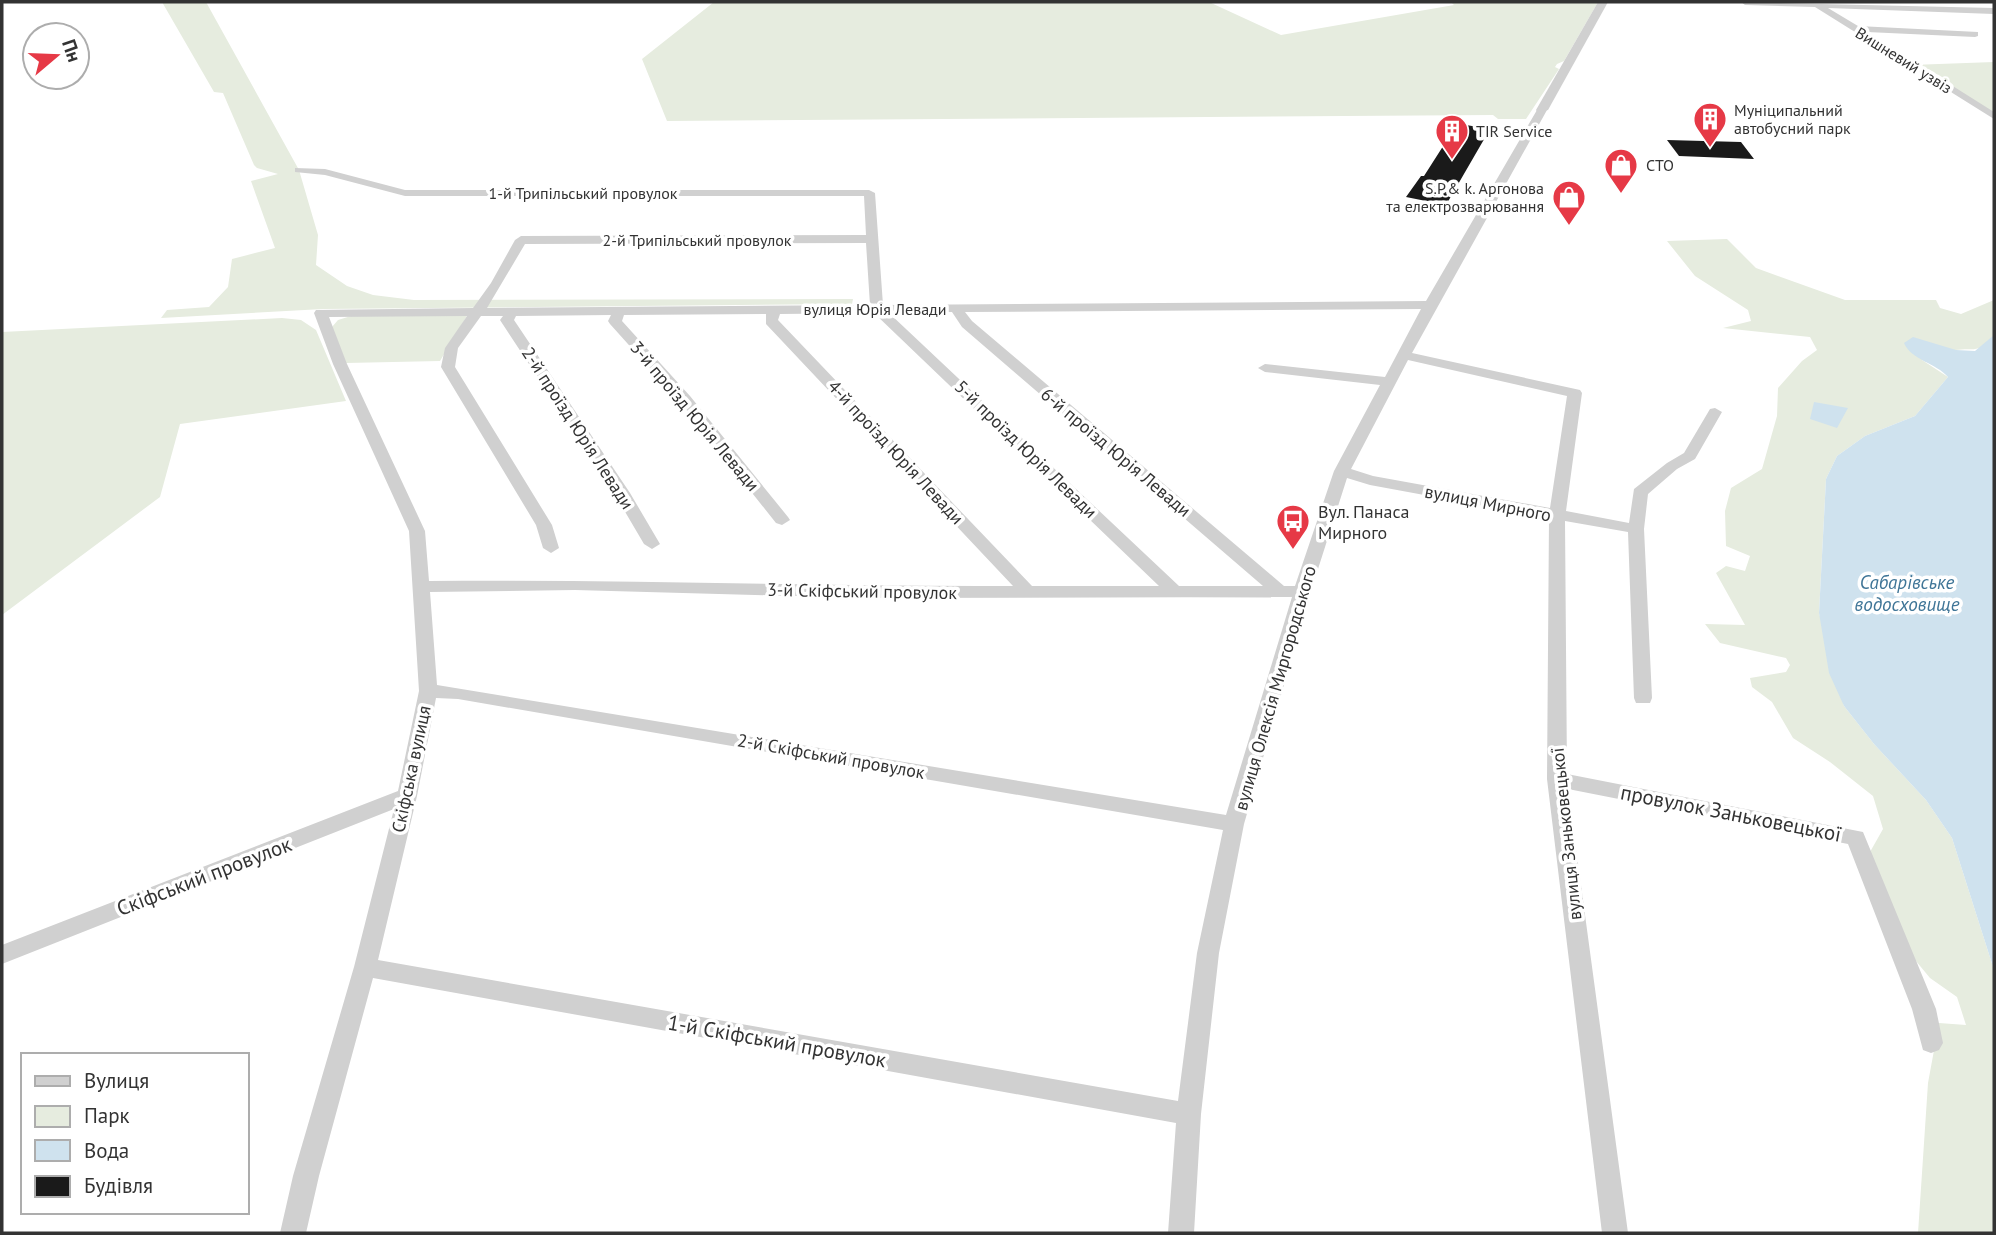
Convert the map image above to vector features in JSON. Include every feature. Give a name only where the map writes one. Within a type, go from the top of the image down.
[{"type":"street","points":[[1542,110],[1602,2]]},
{"type":"street","points":[[1745,2],[1870,4],[1994,11]]},
{"type":"street","points":[[1959,2],[1968,10]]},
{"type":"street","name":"Вишневий узвіз","points":[[1815,3],[1994,116]]},
{"type":"street","points":[[1854,29],[1975,34]]},
{"type":"street","name":"вулиця Олексія Миргородського","points":[[1181,1233],[1189,1114],[1208,953],[1234,824],[1302,591],[1342,471],[1430,305],[1542,110]]},
{"type":"street","name":"1-й Трипільський провулок","points":[[299,170],[325,172],[405,193],[869,192],[872,239]]},
{"type":"street","points":[[872,239],[877,309]]},
{"type":"street","name":"2-й Трипільський провулок","points":[[475,312],[487,299],[522,240],[872,239]]},
{"type":"street","name":"вулиця Юрія Левади","points":[[321,313],[1430,305]]},
{"type":"street","name":"6-й проїзд Юрія Левади","points":[[957,308],[967,324],[1280,591]]},
{"type":"street","name":"5-й проїзд Юрія Левади","points":[[877,309],[921,348],[1174,592]]},
{"type":"street","name":"4-й проїзд Юрія Левади","points":[[774,310],[771,321],[1028,592]]},
{"type":"street","name":"3-й проїзд Юрія Левади","points":[[619,311],[615,321],[685,399],[782,520]]},
{"type":"street","points":[[475,312],[447,358],[448,367],[544,525],[551,548]]},
{"type":"street","name":"2-й проїзд Юрія Левади","points":[[511,312],[507,320],[652,544]]},
{"type":"street","name":"Скіфська вулиця","points":[[293,1233],[306,1176],[365,967],[407,796],[428,691],[417,531],[340,364],[321,313]]},
{"type":"street","name":"вулиця Заньковецької","points":[[1404,355],[1575,393],[1556,516],[1557,779],[1615,1233]]},
{"type":"street","points":[[1265,368],[1389,382]]},
{"type":"street","points":[[1643,698],[1636,529],[1640,492],[1672,466],[1690,456],[1715,412]]},
{"type":"street","name":"вулиця Мирного","points":[[1342,471],[1370,480],[1636,529]]},
{"type":"street","name":"3-й Скіфський провулок","points":[[422,587],[575,585],[867,592],[1302,591]]},
{"type":"street","name":"2-й Скіфський провулок","points":[[428,691],[458,693],[1234,824]]},
{"type":"street","name":"провулок Заньковецької","points":[[1557,779],[1856,838],[1924,1009],[1931,1043]]},
{"type":"street","name":"Скіфський провулок","points":[[2,955],[407,796]]},
{"type":"street","name":"1-й Скіфський провулок","points":[[365,967],[1189,1114]]},
{"type":"green space","points":[[162,2],[206,2],[299,170],[318,235],[316,265],[347,286],[373,295],[414,300],[853,299],[852,304],[323,309],[161,318],[167,310],[209,307],[228,287],[232,259],[275,248],[251,181],[278,174],[254,165],[223,93],[214,92]]},
{"type":"green space","points":[[714,2],[1209,2],[1281,35],[1454,5],[1451,2],[1598,2],[1564,61],[1555,67],[1559,69],[1526,119],[1498,119],[1493,115],[667,121],[642,59]]},
{"type":"green space","points":[[1994,62],[1994,116],[1911,65]]},
{"type":"green space","points":[[1727,239],[1756,268],[1845,300],[1936,300],[1940,308],[1961,314],[1994,300],[1994,335],[1984,345],[1922,360],[1948,377],[1915,416],[1865,436],[1837,456],[1826,479],[1819,613],[1844,706],[1874,744],[1926,800],[1952,838],[1994,970],[1994,1233],[1918,1233],[1928,1083],[1939,1023],[1966,1025],[1957,997],[1930,978],[1906,949],[1870,852],[1883,829],[1873,796],[1830,762],[1793,738],[1772,702],[1752,687],[1750,678],[1786,672],[1790,665],[1786,658],[1720,643],[1705,624],[1745,625],[1716,573],[1726,566],[1745,571],[1750,556],[1726,546],[1725,511],[1731,488],[1762,469],[1777,416],[1778,388],[1802,361],[1817,350],[1810,337],[1723,328],[1751,321],[1748,310],[1695,276],[1667,241]]},
{"type":"green space","points":[[468,314],[440,361],[346,363],[332,327],[338,320],[351,316]]},
{"type":"green space","points":[[282,318],[301,320],[316,330],[346,401],[180,424],[160,497],[2,615],[2,332]]},
{"type":"water","name":"Сабарівське водосховище","points":[[1994,335],[1994,970],[1952,838],[1926,800],[1874,744],[1844,706],[1829,673],[1819,613],[1826,479],[1837,456],[1865,436],[1915,416],[1948,377],[1912,354],[1904,343],[1913,337],[1956,350],[1975,351]]},
{"type":"water","points":[[1814,402],[1848,408],[1837,428],[1810,419]]},
{"type":"building","name":"TIR Service","points":[[1466,125],[1490,129],[1446,205],[1406,197],[1421,176],[1424,176],[1447,140],[1456,142]]},
{"type":"building","name":"Муніципальний автобусний парк","points":[[1667,140],[1741,142],[1754,159],[1679,156]]},
{"type":"place","name":"Муніципальний автобусний парк","points":[[1710,149]]},
{"type":"place","name":"TIR Service","points":[[1452,161]]},
{"type":"place","name":"СТО","points":[[1621,195]]},
{"type":"place","name":"S.P.& k. Аргонова та електрозварювання","points":[[1569,227]]},
{"type":"place","name":"Вул. Панаса Мирного","points":[[1293,551]]}]
